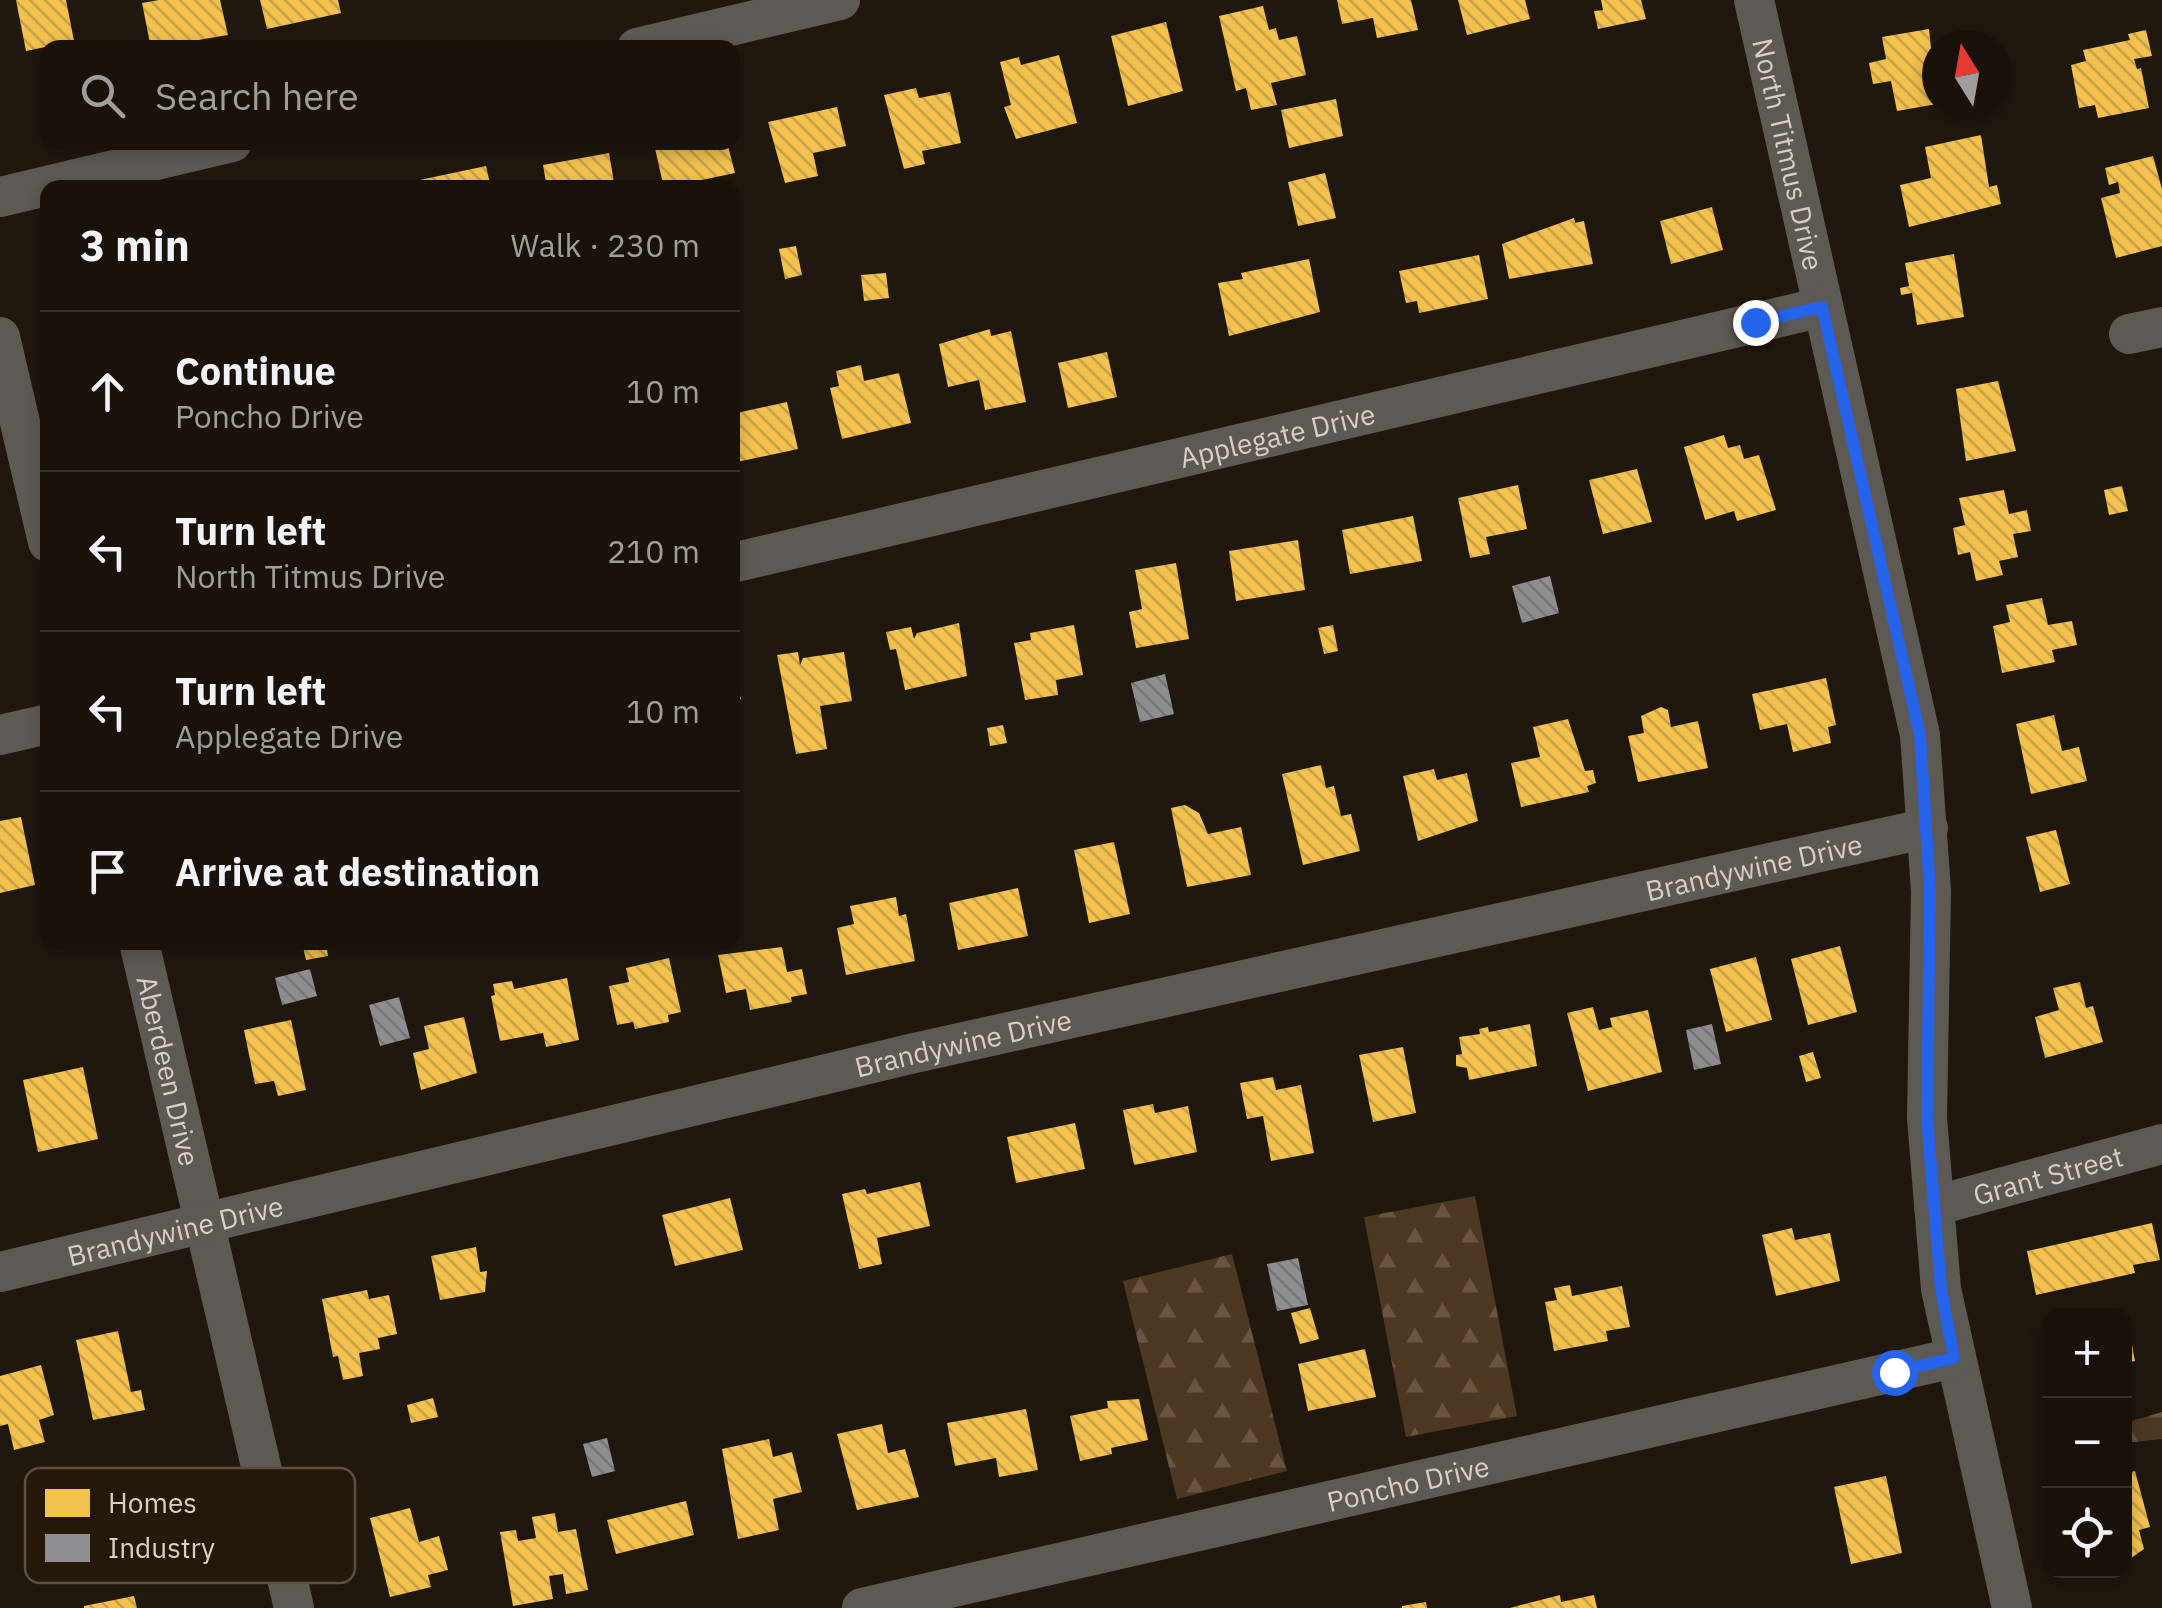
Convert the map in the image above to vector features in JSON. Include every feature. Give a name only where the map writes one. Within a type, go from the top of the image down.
[{"type":"street","points":[[671,40],[840,0]]},
{"type":"street","name":"North Titmus Drive","points":[[1754,0],[1920,735],[1928,828],[1931,976],[1927,1118],[1941,1289],[2012,1608]]},
{"type":"street","points":[[72,180],[198,150]]},
{"type":"street","points":[[0,197],[40,188]]},
{"type":"street","name":"Applegate Drive","points":[[740,561],[1822,307]]},
{"type":"street","points":[[0,337],[40,508]]},
{"type":"street","points":[[0,735],[40,726]]},
{"type":"street","name":"Brandywine Drive","points":[[0,1272],[910,1054],[1928,828]]},
{"type":"street","name":"Aberdeen Drive","points":[[141,950],[262,1468]]},
{"type":"street","name":"Grant Street","points":[[1934,1206],[2162,1144]]},
{"type":"street","name":"Poncho Drive","points":[[862,1608],[1954,1358]]},
{"type":"street","name":"Aberdeen Drive","points":[[288,1583],[294,1608]]},
{"type":"green space","points":[[1475,1196],[1517,1416],[1406,1437],[1364,1217]]},
{"type":"green space","points":[[1232,1254],[1287,1471],[1177,1499],[1123,1281]]},
{"type":"green space","points":[[2162,1412],[2162,1439],[2132,1442],[2132,1421]]},
{"type":"building: Homes","points":[[16,0],[66,0],[74,40],[40,40],[40,48],[26,51]]},
{"type":"building: Homes","points":[[220,0],[228,35],[198,40],[149,40],[142,3]]},
{"type":"building: Homes","points":[[260,0],[338,0],[341,13],[267,29]]},
{"type":"building: Homes","points":[[1337,0],[1411,0],[1418,30],[1377,38],[1373,18],[1342,24]]},
{"type":"building: Homes","points":[[1458,0],[1525,0],[1530,19],[1467,35]]},
{"type":"building: Homes","points":[[1601,0],[1641,0],[1646,19],[1598,29],[1594,11],[1603,10]]},
{"type":"building: Homes","points":[[1263,6],[1269,30],[1276,28],[1279,40],[1297,36],[1306,75],[1271,83],[1277,105],[1251,110],[1246,88],[1236,91],[1219,16]]},
{"type":"building: Homes","points":[[1166,22],[1183,91],[1128,106],[1111,36]]},
{"type":"building: Homes","points":[[1922,30],[1922,107],[1897,111],[1891,81],[1873,84],[1869,63],[1886,59],[1882,37]]},
{"type":"building: Homes","points":[[2146,30],[2152,56],[2134,59],[2137,69],[2141,68],[2149,108],[2098,118],[2095,105],[2079,108],[2071,65],[2086,61],[2083,50],[2130,40],[2128,34]]},
{"type":"building: Homes","points":[[1059,55],[1077,123],[1016,139],[1004,107],[1011,105],[1000,62],[1019,57],[1021,65]]},
{"type":"building: Homes","points":[[916,88],[919,98],[950,92],[961,143],[922,151],[925,164],[904,169],[884,95]]},
{"type":"building: Homes","points":[[1336,99],[1343,136],[1289,148],[1281,110]]},
{"type":"building: Homes","points":[[837,107],[846,146],[813,153],[818,176],[785,183],[768,122]]},
{"type":"building: Homes","points":[[1981,135],[1989,187],[1997,185],[2001,204],[1909,227],[1900,185],[1931,178],[1925,147]]},
{"type":"building: Homes","points":[[655,150],[729,150],[735,173],[702,180],[662,180]]},
{"type":"building: Homes","points":[[609,153],[614,180],[546,180],[543,165]]},
{"type":"building: Homes","points":[[2153,156],[2162,189],[2162,246],[2116,258],[2101,198],[2120,193],[2118,182],[2109,185],[2105,168]]},
{"type":"building: Homes","points":[[486,166],[489,180],[420,180]]},
{"type":"building: Homes","points":[[1325,173],[1336,218],[1298,226],[1288,182]]},
{"type":"building: Homes","points":[[1712,207],[1723,250],[1671,264],[1660,221]]},
{"type":"building: Homes","points":[[1574,218],[1575,223],[1584,221],[1593,264],[1509,279],[1502,244]]},
{"type":"building: Homes","points":[[796,246],[802,275],[785,279],[779,249]]},
{"type":"building: Homes","points":[[1954,254],[1964,317],[1917,325],[1912,293],[1901,295],[1900,288],[1909,286],[1905,263]]},
{"type":"building: Homes","points":[[1479,255],[1488,299],[1419,313],[1417,301],[1406,303],[1399,271]]},
{"type":"building: Homes","points":[[1309,259],[1320,312],[1229,336],[1218,283],[1243,279],[1241,273]]},
{"type":"building: Homes","points":[[886,273],[889,298],[864,301],[861,275]]},
{"type":"building: Homes","points":[[990,329],[991,336],[1011,331],[1026,402],[985,410],[979,380],[948,387],[939,344]]},
{"type":"building: Homes","points":[[1107,352],[1117,397],[1068,408],[1058,363]]},
{"type":"building: Homes","points":[[861,365],[864,381],[899,373],[911,423],[842,439],[830,388],[839,386],[836,371]]},
{"type":"building: Homes","points":[[1998,381],[2016,451],[1966,461],[1956,389]]},
{"type":"building: Homes","points":[[787,402],[798,449],[740,461],[740,412]]},
{"type":"building: Homes","points":[[1724,435],[1728,448],[1740,445],[1744,459],[1759,455],[1776,510],[1737,521],[1734,511],[1705,520],[1684,447]]},
{"type":"building: Homes","points":[[1637,469],[1652,522],[1603,534],[1589,480]]},
{"type":"building: Homes","points":[[1518,485],[1527,529],[1486,537],[1490,554],[1470,558],[1458,498]]},
{"type":"building: Homes","points":[[2122,486],[2128,511],[2109,515],[2104,490]]},
{"type":"building: Homes","points":[[2004,490],[2009,514],[2027,510],[2031,531],[2013,534],[2018,557],[1999,561],[2003,575],[1976,581],[1970,552],[1958,555],[1953,528],[1965,525],[1959,498]]},
{"type":"building: Homes","points":[[1413,516],[1422,561],[1350,574],[1342,530]]},
{"type":"building: Homes","points":[[1298,540],[1305,590],[1236,601],[1229,551]]},
{"type":"building: Homes","points":[[1176,563],[1189,639],[1136,648],[1129,612],[1142,609],[1135,570]]},
{"type":"building: Homes","points":[[2042,598],[2048,625],[2072,621],[2077,645],[2052,650],[2055,662],[2002,673],[1993,626],[2010,622],[2006,605]]},
{"type":"building: Homes","points":[[959,623],[967,676],[905,690],[896,649],[890,650],[886,632],[911,627],[914,639],[917,633]]},
{"type":"building: Homes","points":[[1074,625],[1083,675],[1056,680],[1058,695],[1025,700],[1014,643],[1031,640],[1030,633]]},
{"type":"building: Homes","points":[[1333,625],[1338,651],[1324,654],[1318,628]]},
{"type":"building: Homes","points":[[798,652],[800,665],[803,658],[844,652],[852,701],[820,706],[827,749],[796,754],[777,655]]},
{"type":"building: Homes","points":[[1826,678],[1836,725],[1828,727],[1831,743],[1793,752],[1787,724],[1760,730],[1752,694]]},
{"type":"building: Homes","points":[[1661,707],[1668,710],[1671,727],[1698,721],[1708,768],[1638,782],[1628,736],[1644,733],[1641,716]]},
{"type":"building: Homes","points":[[2054,715],[2062,751],[2079,747],[2087,781],[2031,794],[2016,724]]},
{"type":"building: Homes","points":[[1568,719],[1585,771],[1593,770],[1596,783],[1587,786],[1589,792],[1521,807],[1511,763],[1540,757],[1533,727]]},
{"type":"building: Homes","points":[[1003,725],[1007,743],[990,746],[987,728]]},
{"type":"building: Homes","points":[[1321,765],[1326,788],[1334,786],[1341,816],[1351,814],[1360,851],[1303,865],[1282,774]]},
{"type":"building: Homes","points":[[1434,769],[1437,780],[1467,773],[1478,821],[1418,841],[1403,776]]},
{"type":"building: Homes","points":[[1185,805],[1199,813],[1208,834],[1241,827],[1251,875],[1187,887],[1171,808]]},
{"type":"building: Homes","points":[[21,817],[35,885],[0,893],[0,821]]},
{"type":"building: Homes","points":[[2056,830],[2070,884],[2040,892],[2026,837]]},
{"type":"building: Homes","points":[[1114,842],[1130,914],[1089,923],[1074,850]]},
{"type":"building: Homes","points":[[1018,888],[1028,936],[958,950],[949,903]]},
{"type":"building: Homes","points":[[896,897],[899,916],[906,914],[915,961],[846,975],[837,928],[854,924],[850,906]]},
{"type":"building: Homes","points":[[1840,946],[1857,1012],[1808,1025],[1791,959]]},
{"type":"building: Homes","points":[[782,947],[787,972],[802,969],[807,994],[791,997],[792,1002],[750,1010],[746,989],[726,993],[718,955]]},
{"type":"building: Homes","points":[[304,950],[327,950],[328,956],[306,960]]},
{"type":"building: Homes","points":[[1756,957],[1772,1020],[1726,1032],[1710,969]]},
{"type":"building: Homes","points":[[669,958],[681,1012],[668,1015],[669,1022],[635,1029],[633,1022],[617,1025],[609,986],[629,982],[626,968]]},
{"type":"building: Homes","points":[[567,978],[579,1040],[546,1047],[543,1033],[500,1041],[491,996],[495,995],[493,984],[512,981],[514,989]]},
{"type":"building: Homes","points":[[2080,982],[2086,1008],[2093,1006],[2103,1042],[2045,1058],[2035,1017],[2059,1010],[2053,988]]},
{"type":"building: Homes","points":[[1593,1007],[1599,1030],[1612,1027],[1610,1018],[1648,1010],[1662,1072],[1588,1091],[1567,1013]]},
{"type":"building: Homes","points":[[464,1017],[477,1073],[421,1090],[413,1053],[429,1049],[424,1026]]},
{"type":"building: Homes","points":[[291,1020],[306,1090],[278,1096],[274,1081],[255,1084],[244,1030]]},
{"type":"building: Homes","points":[[1530,1024],[1537,1066],[1469,1080],[1467,1068],[1456,1066],[1456,1055],[1462,1054],[1459,1037],[1480,1034],[1479,1029],[1488,1027],[1489,1032]]},
{"type":"building: Homes","points":[[1403,1047],[1416,1113],[1373,1122],[1359,1055]]},
{"type":"building: Homes","points":[[1813,1052],[1821,1078],[1806,1082],[1799,1056]]},
{"type":"building: Homes","points":[[83,1067],[98,1139],[38,1152],[23,1080]]},
{"type":"building: Homes","points":[[1273,1077],[1276,1090],[1301,1085],[1314,1153],[1271,1161],[1263,1116],[1247,1119],[1240,1083]]},
{"type":"building: Homes","points":[[1153,1104],[1155,1113],[1188,1106],[1197,1152],[1134,1165],[1123,1110]]},
{"type":"building: Homes","points":[[1075,1123],[1085,1169],[1016,1183],[1007,1137]]},
{"type":"building: Homes","points":[[920,1182],[930,1226],[877,1238],[882,1264],[859,1269],[842,1194],[865,1189],[867,1194]]},
{"type":"building: Homes","points":[[730,1198],[743,1250],[675,1266],[662,1215]]},
{"type":"building: Homes","points":[[2152,1223],[2160,1260],[2133,1265],[2135,1273],[2036,1295],[2027,1251]]},
{"type":"building: Homes","points":[[1792,1228],[1795,1240],[1830,1233],[1840,1281],[1776,1296],[1762,1235]]},
{"type":"building: Homes","points":[[476,1247],[480,1272],[487,1271],[485,1292],[440,1300],[431,1256]]},
{"type":"building: Homes","points":[[1570,1285],[1572,1296],[1622,1286],[1630,1327],[1606,1331],[1608,1341],[1554,1351],[1545,1302],[1557,1300],[1554,1288]]},
{"type":"building: Homes","points":[[367,1290],[369,1299],[389,1295],[397,1334],[378,1338],[380,1349],[359,1353],[363,1376],[343,1380],[338,1356],[333,1357],[322,1299]]},
{"type":"building: Homes","points":[[1310,1308],[1319,1339],[1300,1344],[1291,1313]]},
{"type":"building: Homes","points":[[118,1331],[131,1392],[141,1390],[145,1410],[93,1420],[76,1340]]},
{"type":"building: Homes","points":[[1365,1349],[1376,1397],[1308,1411],[1298,1364]]},
{"type":"building: Homes","points":[[41,1365],[54,1415],[39,1420],[45,1442],[14,1450],[8,1424],[0,1426],[0,1376]]},
{"type":"building: Homes","points":[[433,1398],[438,1417],[411,1423],[407,1405]]},
{"type":"building: Homes","points":[[1139,1399],[1148,1440],[1111,1448],[1112,1454],[1080,1461],[1070,1416],[1108,1408],[1107,1401]]},
{"type":"building: Homes","points":[[1026,1409],[1038,1470],[999,1477],[996,1458],[955,1466],[947,1423]]},
{"type":"building: Homes","points":[[882,1424],[888,1453],[905,1449],[919,1497],[857,1510],[837,1434]]},
{"type":"building: Homes","points":[[769,1439],[773,1457],[792,1452],[802,1492],[773,1499],[779,1530],[738,1539],[722,1449]]},
{"type":"building: Homes","points":[[2135,1471],[2150,1527],[2139,1530],[2144,1549],[2132,1557],[2132,1488]]},
{"type":"building: Homes","points":[[1886,1476],[1902,1553],[1851,1564],[1834,1487]]},
{"type":"building: Homes","points":[[686,1501],[694,1535],[616,1554],[607,1520]]},
{"type":"building: Homes","points":[[410,1508],[419,1542],[439,1536],[448,1570],[428,1575],[431,1587],[390,1597],[370,1518]]},
{"type":"building: Homes","points":[[555,1513],[558,1532],[576,1529],[588,1590],[566,1594],[563,1574],[549,1576],[553,1599],[513,1606],[500,1532],[516,1530],[518,1541],[536,1538],[532,1517]]},
{"type":"building: Homes","points":[[1560,1595],[1561,1602],[1594,1595],[1597,1608],[1510,1608]]},
{"type":"building: Homes","points":[[134,1596],[137,1608],[84,1608],[84,1606]]},
{"type":"building: Homes","points":[[1426,1602],[1427,1608],[1402,1608],[1402,1606]]},
{"type":"building: Industry","points":[[1550,576],[1559,613],[1522,623],[1512,586]]},
{"type":"building: Industry","points":[[1165,674],[1174,714],[1140,722],[1131,683]]},
{"type":"building: Industry","points":[[310,969],[317,996],[282,1005],[275,978]]},
{"type":"building: Industry","points":[[399,997],[410,1038],[380,1046],[369,1005]]},
{"type":"building: Industry","points":[[1712,1024],[1721,1064],[1694,1070],[1686,1030]]},
{"type":"building: Industry","points":[[1298,1258],[1308,1305],[1277,1311],[1267,1264]]},
{"type":"building: Industry","points":[[607,1438],[615,1471],[592,1477],[583,1444]]},
{"type":"route","points":[[1755,322],[1822,307],[1880,546],[1920,735],[1930,891],[1929,1162],[1941,1289],[1954,1358],[1894,1372]]}]
